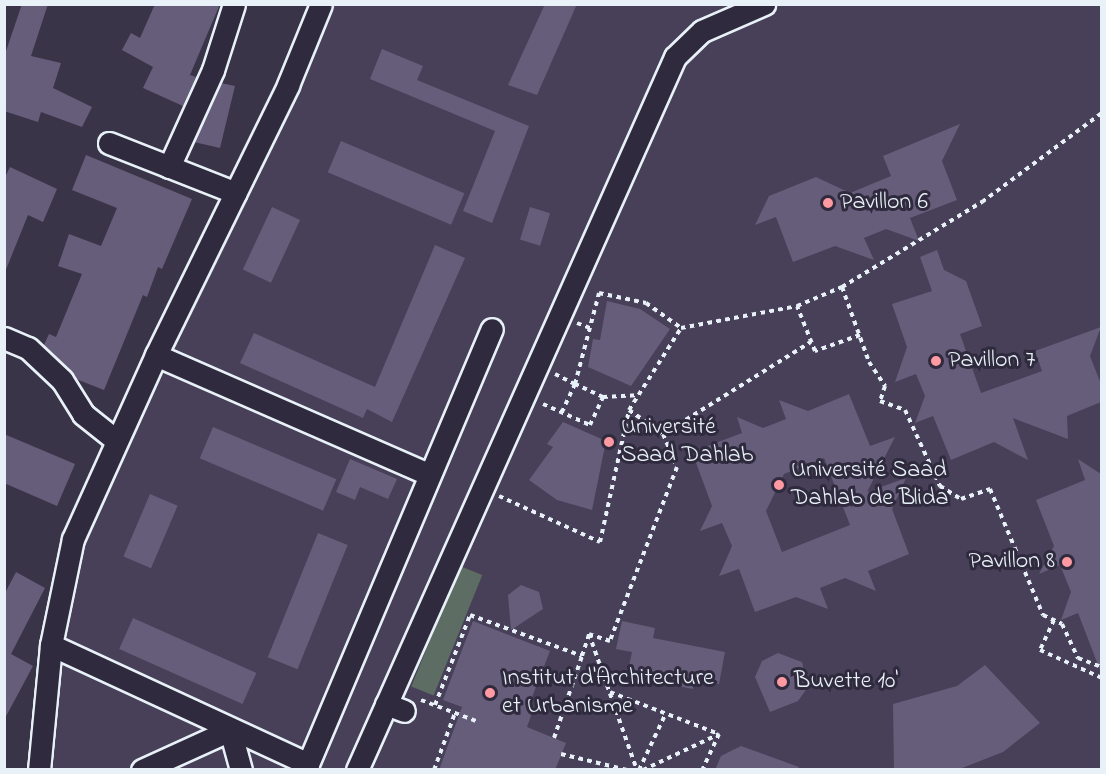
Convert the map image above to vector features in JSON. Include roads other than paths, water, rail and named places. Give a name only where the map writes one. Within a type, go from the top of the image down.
[{"type":"street","points":[[169,167],[213,70],[234,4]]},
{"type":"street","points":[[39,770],[51,645],[73,539],[156,355],[288,85],[321,4]]},
{"type":"street","points":[[357,770],[395,707],[675,57],[702,31],[764,4]]},
{"type":"street","points":[[109,143],[236,194]]},
{"type":"street","points":[[51,645],[307,767],[492,329]]},
{"type":"street","points":[[4,338],[28,348],[62,380],[83,414],[117,441]]},
{"type":"street","points":[[156,355],[429,474]]},
{"type":"street","points":[[142,770],[230,730]]},
{"type":"street","points":[[230,730],[242,770]]},
{"type":"place","name":"Pavillon 6","points":[[828,203]]},
{"type":"place","name":"Pavillon 7","points":[[936,361]]},
{"type":"place","name":"Université Saad Dahlab","points":[[609,442]]},
{"type":"place","name":"Université Saad Dahlab de Blida","points":[[779,485]]},
{"type":"place","name":"Pavillon 8","points":[[1067,562]]},
{"type":"place","name":"Buvette 10'","points":[[782,682]]},
{"type":"place","name":"Institut d'Architecture et Urbanisme","points":[[490,693]]}]
